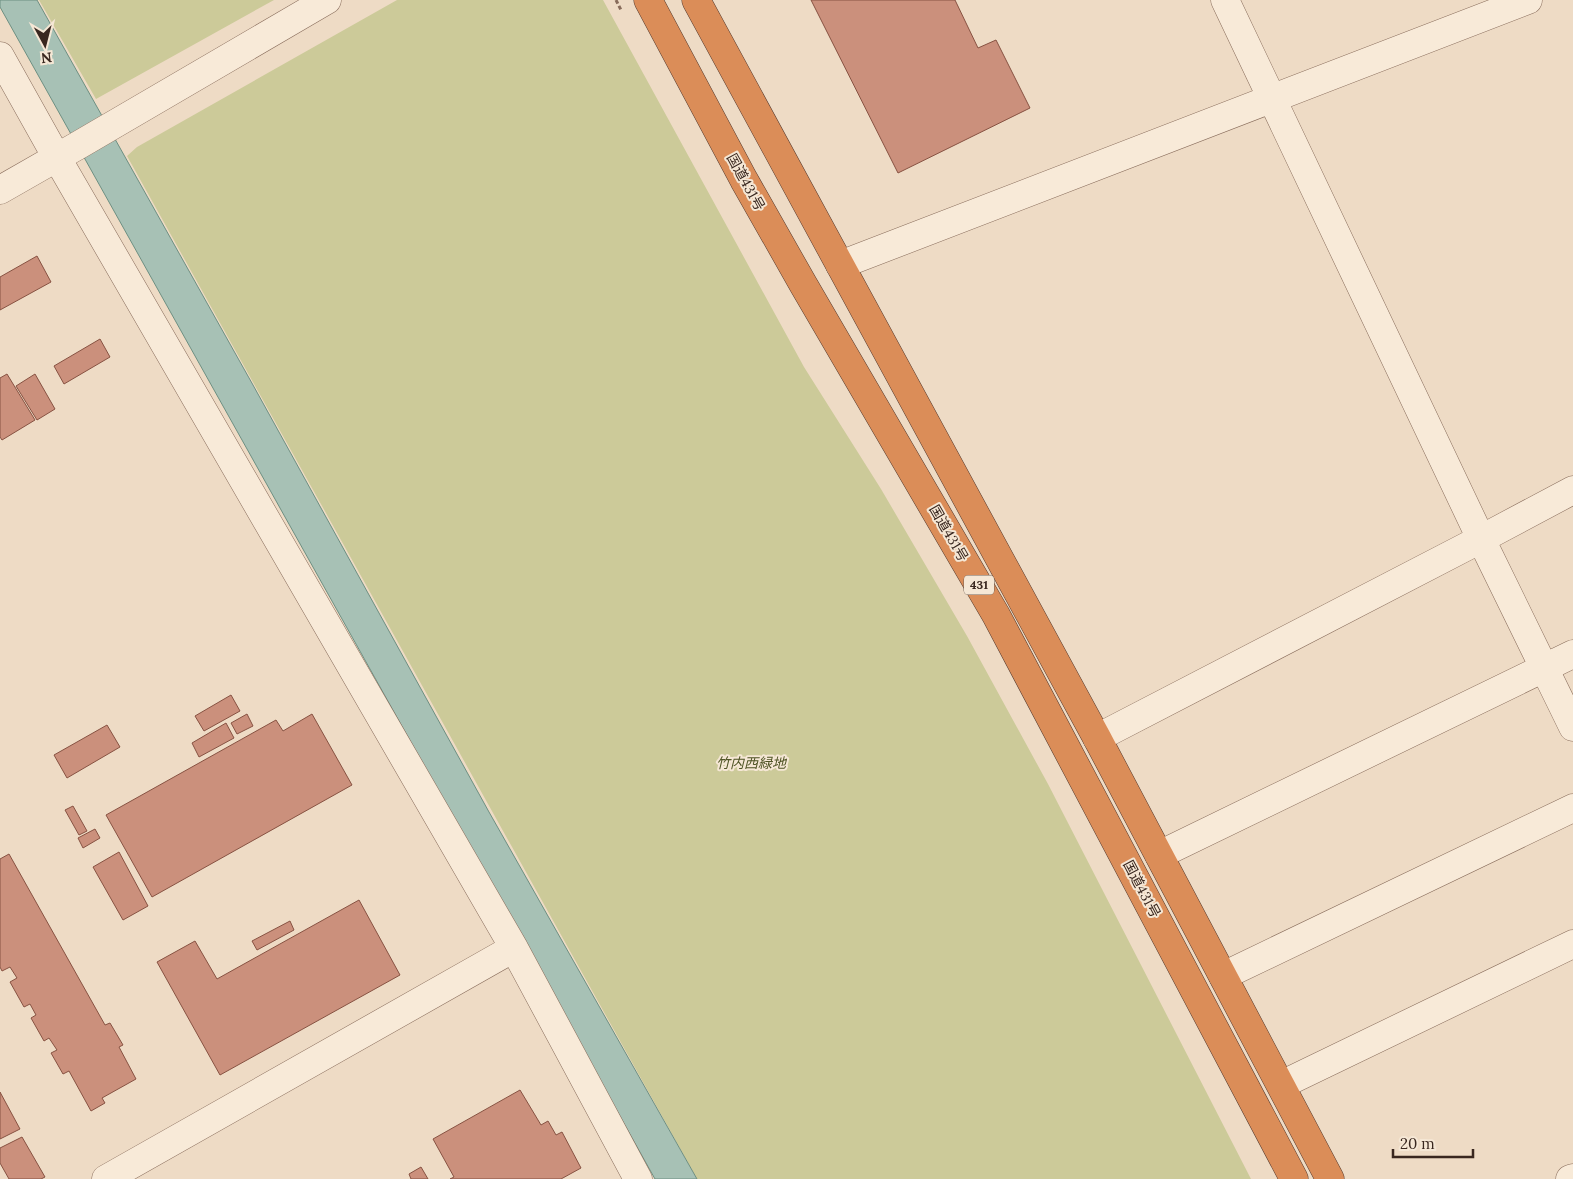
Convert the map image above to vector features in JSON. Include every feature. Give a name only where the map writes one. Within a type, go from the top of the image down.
[{"type":"highway","name":"国道431号","points":[[648,0],[744,180],[996,615],[1294,1179]]},
{"type":"highway","name":"431","points":[[696,0],[1159,855],[1330,1179]]},
{"type":"street","points":[[0,190],[327,0]]},
{"type":"street","points":[[1224,0],[1481,539],[1573,727]]},
{"type":"street","points":[[840,265],[1528,0]]},
{"type":"street","points":[[0,56],[67,152],[514,948],[638,1179]]},
{"type":"street","points":[[1096,738],[1573,490]]},
{"type":"street","points":[[1159,855],[1573,654]]},
{"type":"street","points":[[1223,976],[1573,808]]},
{"type":"street","points":[[1281,1085],[1573,944]]},
{"type":"street","points":[[106,1179],[514,948]]},
{"type":"green space","points":[[39,0],[274,0],[96,99]]},
{"type":"green space","name":"竹内西緑地","points":[[397,0],[603,0],[804,367],[881,489],[967,636],[1048,784],[1251,1179],[697,1179],[127,156],[137,147]]},
{"type":"shaded area","points":[[0,0],[37,0],[489,812],[697,1179],[655,1179],[0,7]]},
{"type":"building","points":[[811,0],[955,0],[978,48],[996,40],[1030,108],[898,173]]},
{"type":"building","points":[[37,256],[51,282],[0,310],[0,277]]},
{"type":"building","points":[[100,339],[110,357],[64,384],[54,366]]},
{"type":"building","points":[[7,374],[35,420],[2,440],[0,437],[0,378]]},
{"type":"building","points":[[35,374],[55,409],[37,420],[16,386]]},
{"type":"building","points":[[231,695],[240,711],[204,731],[195,716]]},
{"type":"building","points":[[247,714],[253,726],[237,734],[231,723]]},
{"type":"building","points":[[312,714],[352,785],[152,897],[106,815],[276,720],[283,731]]},
{"type":"building","points":[[226,723],[234,738],[199,757],[192,743]]},
{"type":"building","points":[[107,725],[120,747],[67,778],[54,755]]},
{"type":"building","points":[[73,806],[87,831],[79,835],[65,810]]},
{"type":"building","points":[[95,829],[100,838],[83,848],[78,838]]},
{"type":"building","points":[[119,852],[148,906],[123,920],[93,867]]},
{"type":"building","points":[[9,854],[105,1025],[110,1023],[123,1045],[119,1047],[136,1079],[102,1098],[105,1103],[91,1111],[69,1071],[63,1074],[51,1053],[57,1050],[49,1038],[44,1041],[31,1018],[36,1015],[30,1004],[24,1007],[10,982],[17,978],[10,967],[2,971],[0,967],[0,859]]},
{"type":"building","points":[[359,900],[400,975],[220,1075],[157,962],[195,941],[217,979]]},
{"type":"building","points":[[290,921],[294,930],[257,950],[252,941]]},
{"type":"building","points":[[520,1090],[541,1125],[548,1121],[556,1135],[562,1132],[581,1168],[561,1179],[450,1179],[454,1177],[433,1139]]},
{"type":"building","points":[[0,1092],[20,1129],[0,1139]]},
{"type":"building","points":[[22,1137],[45,1177],[41,1179],[9,1179],[0,1163],[0,1148]]},
{"type":"building","points":[[421,1167],[428,1179],[411,1179],[409,1174]]}]
